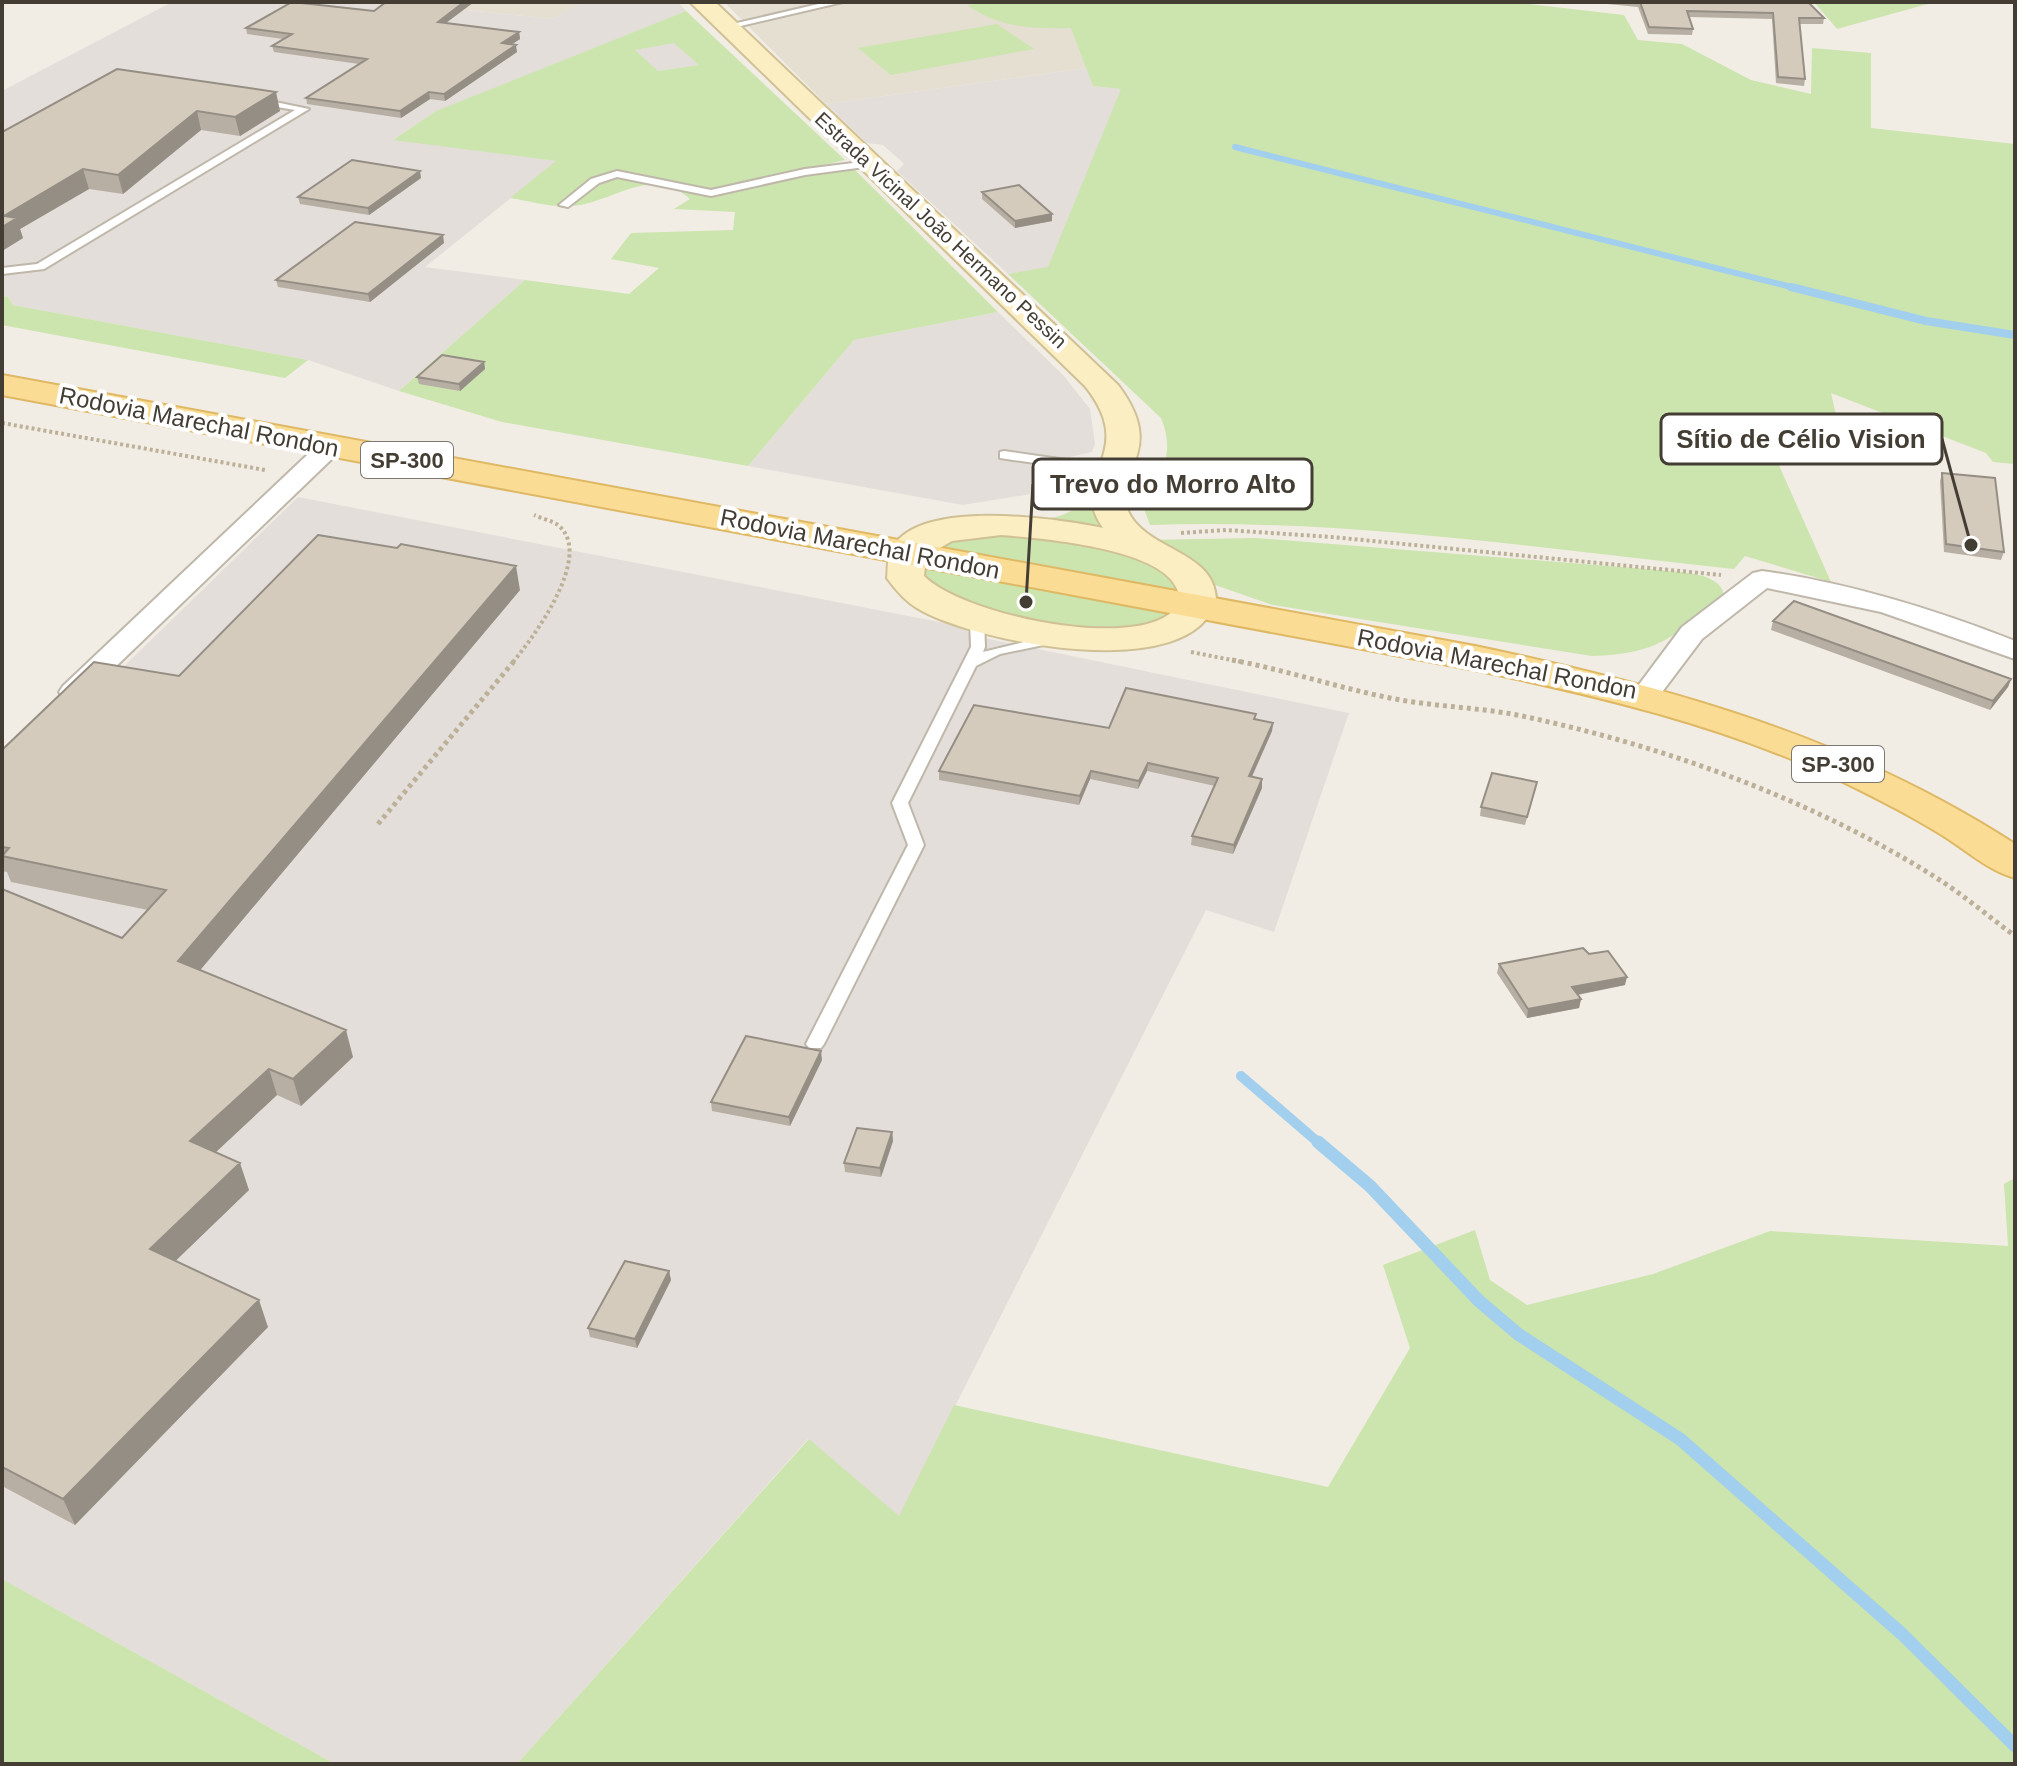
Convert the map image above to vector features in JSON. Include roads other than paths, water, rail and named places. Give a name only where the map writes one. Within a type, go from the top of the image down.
[{"type":"main road","name":"Estrada Vicinal João Hermano Pessin","points":[[702,2],[1075,357],[1106,391],[1120,413],[1125,434],[1113,476],[1113,517],[1142,544]]},
{"type":"main road","name":"Rodovia Marechal Rondon","points":[[2,385],[811,535],[907,566],[1195,593],[1306,626],[1646,694],[1738,723],[1830,760],[1918,804],[2015,864]]},
{"type":"main road","points":[[811,535],[940,533],[1001,524],[1062,511],[1113,476]]},
{"type":"main road","points":[[1001,524],[1142,544],[1195,593],[1186,621],[1174,641]]},
{"type":"main road","points":[[940,533],[924,539],[907,566],[934,603],[977,619],[1066,637],[1174,641],[1306,626]]},
{"type":"street","points":[[59,706],[331,446]]},
{"type":"street","points":[[1646,694],[1692,633],[1762,579],[1814,586],[1973,634],[2015,651]]},
{"type":"lane","points":[[728,26],[839,2]]},
{"type":"lane","points":[[2,271],[40,267],[304,109],[247,100]]},
{"type":"lane","points":[[564,205],[595,181],[617,174],[711,193],[805,172],[869,164]]},
{"type":"lane","points":[[1004,455],[1113,476]]},
{"type":"lane","points":[[815,1044],[916,845],[900,803],[970,663],[981,636],[977,619]]},
{"type":"lane","points":[[970,663],[996,651],[1066,637]]},
{"type":"waterway","points":[[1235,147],[1799,289]]},
{"type":"waterway","points":[[1791,287],[1926,321],[2015,335]]},
{"type":"waterway","points":[[1241,1076],[1320,1144]]},
{"type":"waterway","points":[[1318,1142],[1370,1186],[1479,1301],[1518,1334],[1680,1439],[1902,1634],[2015,1746]]},
{"type":"place","name":"Sítio de Célio Vision","points":[[1971,545]]},
{"type":"place","name":"Trevo do Morro Alto","points":[[1026,602]]}]
